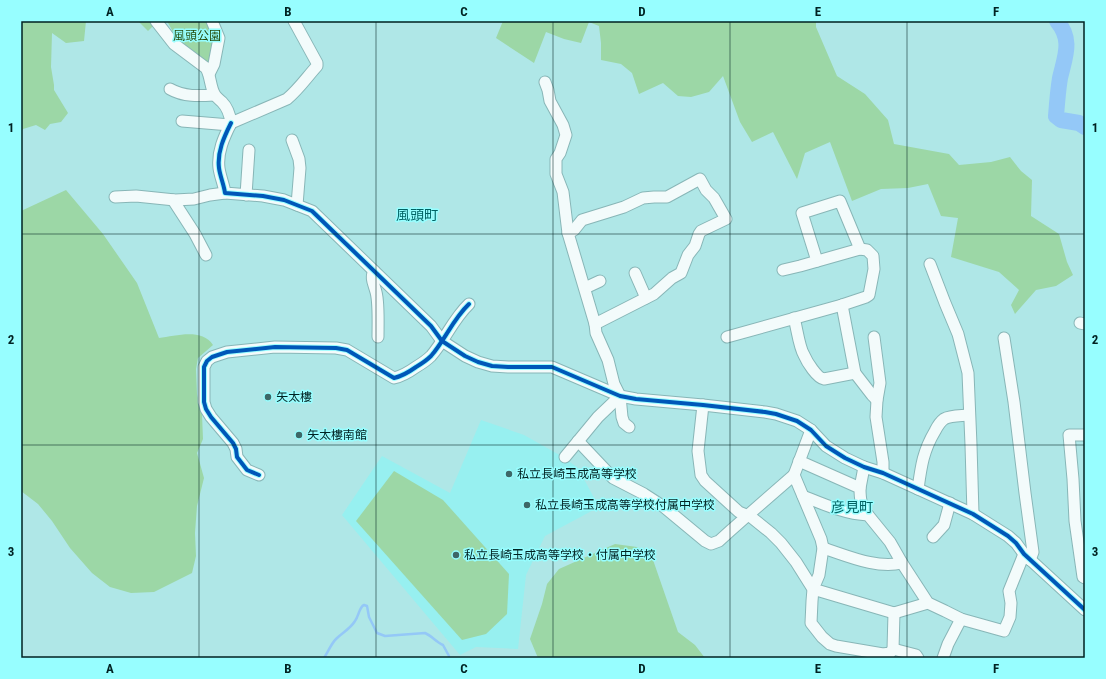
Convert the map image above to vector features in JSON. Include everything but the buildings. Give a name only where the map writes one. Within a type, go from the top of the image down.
[{"type":"street","points":[[156,21],[174,44],[206,68],[214,95],[224,104],[227,109],[231,124],[223,140],[220,152],[219,168],[225,193]]},
{"type":"street","points":[[209,74],[214,64],[219,38],[212,21]]},
{"type":"street","points":[[182,121],[231,124],[287,99],[294,93],[317,66],[317,63],[294,21]]},
{"type":"street","points":[[546,82],[550,101],[563,125],[566,135],[560,153],[556,159],[556,174],[563,192],[568,233],[596,324],[596,333],[608,360],[614,384],[620,396],[622,417],[624,423],[629,426]]},
{"type":"street","points":[[170,89],[176,93],[191,96],[214,95]]},
{"type":"street","points":[[292,140],[299,159],[300,168],[297,205]]},
{"type":"street","points":[[246,195],[249,150]]},
{"type":"street","points":[[568,233],[574,230],[582,220],[624,207],[643,198],[667,198],[700,179],[706,190],[714,198],[726,219],[699,234],[695,246],[688,255],[681,273],[672,278],[654,294],[596,324]]},
{"type":"street","points":[[115,198],[136,196],[173,200],[194,199],[225,193],[262,196],[284,200],[312,211],[431,326],[442,340],[465,356],[492,366],[552,367],[620,396],[776,414],[796,422],[811,430],[826,446],[845,458],[918,488],[973,514],[1008,536],[1016,543],[1027,557],[1085,610]]},
{"type":"street","points":[[173,200],[195,234],[206,255]]},
{"type":"street","points":[[817,261],[802,213],[840,201],[860,249]]},
{"type":"street","points":[[727,337],[842,305],[869,295],[874,269],[873,256],[867,250],[860,249],[783,270]]},
{"type":"street","points":[[930,264],[958,334],[968,373],[969,415],[972,445],[973,514]]},
{"type":"street","points":[[374,271],[372,279],[377,294],[378,337]]},
{"type":"street","points":[[635,274],[646,298]]},
{"type":"street","points":[[585,288],[600,281]]},
{"type":"street","points":[[259,475],[247,470],[237,457],[236,449],[233,443],[211,417],[206,408],[204,402],[204,367],[207,361],[212,357],[227,352],[275,347],[336,348],[347,350],[394,378],[400,377],[430,357],[456,319],[469,304]]},
{"type":"street","points":[[842,305],[855,373],[877,400]]},
{"type":"street","points":[[794,318],[803,355],[817,375],[824,379],[855,373]]},
{"type":"street","points":[[874,337],[880,383],[876,417],[882,448],[883,473]]},
{"type":"street","points":[[864,467],[860,488],[863,510],[890,542],[928,603],[961,619],[1004,632],[1010,617],[1011,603],[1009,592],[1027,557],[1033,552],[1014,402],[1004,338]]},
{"type":"street","points":[[918,488],[926,448],[938,426],[948,414],[962,408],[960,382]]},
{"type":"street","points":[[565,457],[598,417],[620,396]]},
{"type":"street","points":[[703,405],[698,451],[701,475],[705,481],[739,512],[751,517],[765,528],[785,540],[796,562],[813,589],[894,613],[928,603]]},
{"type":"street","points":[[944,419],[969,415]]},
{"type":"street","points":[[578,441],[613,478],[658,503],[705,541],[711,544],[719,541],[794,475],[811,430]]},
{"type":"street","points":[[1085,435],[1069,435],[1075,521],[1083,577],[1085,578]]},
{"type":"street","points":[[799,461],[860,488]]},
{"type":"street","points":[[794,475],[821,539],[823,548],[819,575],[813,589],[811,623],[830,644],[843,648],[883,654],[890,653],[892,649],[894,613]]},
{"type":"street","points":[[802,496],[836,509],[868,516]]},
{"type":"street","points":[[933,538],[944,525],[950,503]]},
{"type":"street","points":[[823,548],[873,563],[902,563]]},
{"type":"street","points":[[943,658],[948,644],[961,619]]},
{"type":"street","points":[[892,649],[916,655],[918,658]]},
{"type":"shaded area","name":"私立長崎玉成高等学校・付属中学校","points":[[481,420],[524,435],[563,457],[578,468],[599,507],[545,536],[526,575],[518,649],[476,647],[460,655],[342,515],[382,456],[450,493]]},
{"type":"green space","points":[[21,21],[86,21],[84,41],[66,43],[52,33],[51,67],[54,90],[68,113],[61,122],[50,124],[45,130],[36,125],[23,129],[21,132]]},
{"type":"green space","points":[[138,21],[150,21],[153,26],[148,31]]},
{"type":"green space","name":"風頭公園","points":[[167,21],[206,21],[214,37],[210,64],[177,39]]},
{"type":"green space","points":[[503,21],[816,21],[816,27],[837,76],[865,94],[888,120],[894,144],[949,154],[959,165],[991,162],[1010,157],[1021,171],[1032,180],[1031,216],[1059,234],[1067,262],[1073,275],[1056,286],[1036,290],[1015,314],[1011,305],[1019,290],[999,272],[951,257],[958,218],[941,216],[928,184],[908,188],[881,189],[852,201],[830,142],[805,153],[797,179],[773,132],[752,142],[740,122],[723,76],[709,92],[691,97],[678,96],[663,83],[639,94],[632,73],[621,64],[601,60],[599,26],[589,22],[581,43],[564,39],[546,32],[534,63],[496,38]]},
{"type":"green space","points":[[66,190],[103,234],[137,283],[159,338],[188,334],[196,335],[202,336],[213,345],[198,358],[196,369],[197,394],[202,414],[203,439],[197,453],[204,478],[197,506],[195,533],[196,556],[192,573],[154,592],[131,593],[110,587],[92,573],[70,548],[52,521],[38,504],[21,491],[21,211]]},
{"type":"green space","points":[[394,471],[443,500],[509,574],[507,614],[486,634],[462,640],[356,521]]},
{"type":"green space","points":[[615,544],[637,547],[652,557],[678,632],[695,645],[705,658],[538,658],[530,639],[547,584],[559,569]]},
{"type":"waterway","points":[[1057,21],[1065,35],[1066,48],[1059,83],[1056,116],[1061,120],[1079,123],[1085,127]]},
{"type":"waterway","points":[[324,658],[334,641],[353,624],[362,606],[364,605],[367,606],[369,617],[377,633],[385,636],[425,633],[443,645],[449,656]]},
{"type":"cycle path","points":[[231,123],[219,156],[219,168],[225,193],[263,196],[284,200],[312,211],[431,326],[442,341],[465,356],[492,366],[552,367],[620,396],[636,399],[765,412],[797,421],[811,430],[826,446],[845,458],[864,467],[883,473],[973,514],[1008,536],[1016,543],[1024,554],[1085,610]]},
{"type":"cycle path","points":[[259,475],[247,470],[237,457],[236,449],[233,443],[206,409],[204,402],[204,367],[207,361],[212,357],[227,352],[275,347],[336,348],[347,350],[394,378],[408,372],[431,356],[458,316],[469,304]]},
{"type":"place","name":"矢太樓","points":[[268,397]]},
{"type":"place","name":"矢太樓南館","points":[[299,435]]},
{"type":"place","name":"私立長崎玉成高等学校","points":[[509,474]]},
{"type":"place","name":"私立長崎玉成高等学校付属中学校","points":[[527,505]]},
{"type":"place","name":"私立長崎玉成高等学校・付属中学校","points":[[456,555]]},
{"type":"district","name":"風頭町","points":[[417,215]]},
{"type":"district","name":"彦見町","points":[[852,507]]}]
